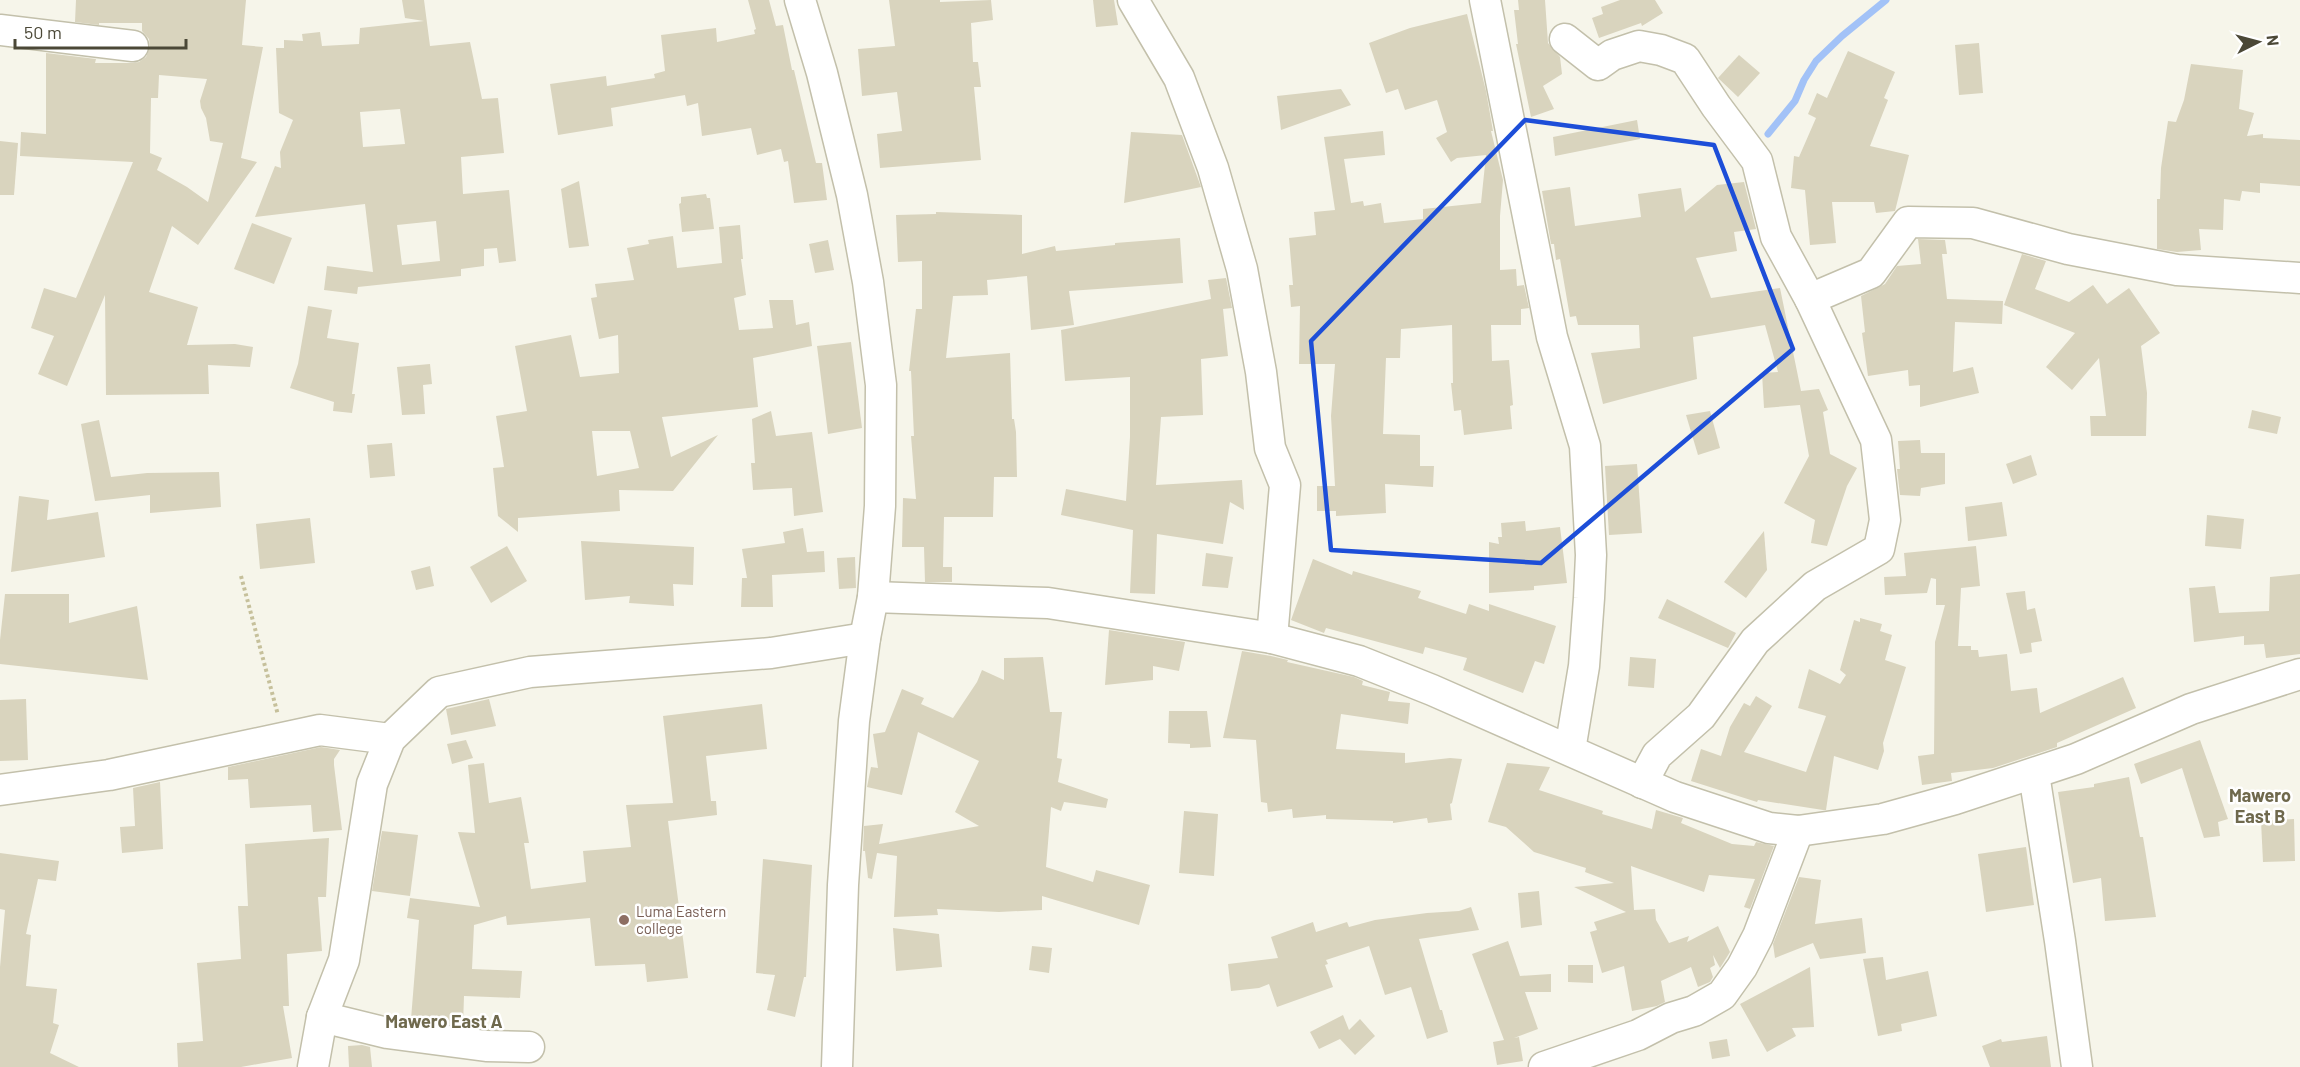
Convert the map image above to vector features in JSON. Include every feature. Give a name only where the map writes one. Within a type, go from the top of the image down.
[{"type":"street","points":[[800,0],[822,74],[852,195],[868,282],[881,386],[880,506],[873,597],[854,721],[843,885],[837,1067]]},
{"type":"street","points":[[1133,0],[1179,78],[1213,168],[1242,269],[1261,372],[1270,448],[1285,485],[1272,638]]},
{"type":"street","points":[[1485,0],[1552,337],[1586,446],[1591,555],[1589,598],[1584,666],[1570,750]]},
{"type":"street","points":[[0,30],[134,46]]},
{"type":"street","points":[[1565,39],[1598,65],[1612,55],[1639,46],[1661,50],[1685,59],[1757,161],[1776,237],[1809,299],[1876,440],[1885,520],[1879,549],[1815,586],[1755,641],[1701,716],[1657,755],[1642,783]]},
{"type":"street","points":[[1809,299],[1870,273],[1908,222],[1973,223],[2068,249],[2177,270],[2300,278]]},
{"type":"street","points":[[873,597],[1048,603],[1272,638],[1359,661],[1675,796],[1769,828],[1798,831],[1883,819],[2034,774],[2076,759],[2139,730],[2191,710],[2300,674]]},
{"type":"street","points":[[313,1067],[322,1017],[344,960],[372,784],[390,739],[439,692],[530,672],[771,653],[865,638]]},
{"type":"street","points":[[0,790],[109,775],[320,730],[390,739]]},
{"type":"street","points":[[2034,774],[2078,1067]]},
{"type":"street","points":[[1544,1067],[1638,1035],[1671,1018],[1694,1011],[1722,995],[1742,967],[1758,936],[1798,831]]},
{"type":"street","points":[[322,1017],[387,1033],[486,1046],[530,1047]]},
{"type":"path","points":[[241,576],[284,737]]},
{"type":"highlighted area","points":[[1525,120],[1714,145],[1793,349],[1541,563],[1331,550],[1311,341]]},
{"type":"building","points":[[76,0],[246,0],[242,45],[263,47],[241,158],[257,162],[198,245],[172,226],[149,292],[198,307],[187,345],[235,344],[253,347],[250,367],[208,365],[209,394],[106,395],[105,295],[67,386],[38,374],[54,336],[31,328],[44,288],[76,298],[133,162],[20,156],[21,132],[46,134],[46,53],[96,59],[95,63],[132,63],[139,62],[146,57],[150,47],[149,39],[142,31],[142,23],[99,23],[99,25],[75,22]],"holes":[[[159,75],[207,79],[200,101],[201,108],[206,118],[210,141],[223,143],[208,202],[157,170],[162,158],[150,153],[151,98],[158,98]]]},
{"type":"building","points":[[402,0],[424,0],[430,46],[470,42],[482,99],[498,98],[504,153],[461,157],[463,194],[509,190],[516,261],[499,263],[497,248],[484,249],[484,266],[461,269],[461,276],[358,287],[357,294],[324,290],[327,266],[373,272],[365,204],[255,217],[275,166],[281,168],[280,152],[293,120],[279,113],[276,48],[284,48],[284,40],[303,41],[302,34],[320,32],[322,46],[359,44],[360,28],[424,21],[405,18]],"holes":[[[400,109],[405,144],[363,147],[360,112]],[[436,221],[440,261],[402,265],[397,225]]]},
{"type":"building","points":[[748,0],[769,0],[776,26],[783,25],[816,163],[822,163],[827,200],[794,203],[788,161],[784,162],[781,149],[757,155],[751,128],[702,136],[698,103],[687,106],[685,95],[611,108],[613,126],[558,135],[550,84],[606,76],[607,86],[655,78],[654,74],[665,71],[661,35],[716,28],[717,42],[755,34],[756,29]]},
{"type":"building","points":[[889,0],[940,0],[940,2],[991,0],[993,20],[971,23],[973,62],[978,62],[981,87],[974,87],[981,160],[880,168],[877,134],[902,131],[897,92],[862,96],[858,49],[895,46]]},
{"type":"building","points":[[1093,0],[1114,0],[1118,25],[1096,27]]},
{"type":"building","points":[[1518,0],[1545,0],[1548,43],[1560,57],[1562,74],[1543,86],[1554,109],[1531,117],[1516,44],[1518,44],[1514,10],[1519,10]]},
{"type":"building","points":[[1620,0],[1655,0],[1663,13],[1642,26],[1641,23],[1599,38],[1592,18],[1603,14],[1601,7]]},
{"type":"building","points":[[1467,14],[1486,91],[1493,131],[1491,131],[1503,180],[1500,270],[1516,269],[1517,286],[1524,285],[1529,308],[1521,309],[1521,325],[1491,325],[1492,361],[1509,360],[1513,405],[1510,406],[1512,429],[1464,435],[1461,410],[1454,411],[1451,383],[1453,383],[1452,325],[1401,329],[1400,358],[1386,358],[1383,434],[1420,435],[1420,466],[1434,466],[1433,487],[1385,484],[1386,513],[1336,516],[1336,511],[1317,511],[1317,486],[1335,486],[1331,416],[1335,364],[1299,364],[1300,306],[1291,307],[1289,285],[1293,285],[1289,238],[1316,235],[1314,212],[1335,210],[1324,137],[1383,131],[1385,155],[1344,159],[1351,203],[1363,201],[1364,206],[1381,203],[1384,223],[1423,219],[1423,209],[1481,203],[1486,155],[1457,158],[1451,162],[1436,138],[1447,132],[1437,100],[1405,110],[1398,89],[1386,93],[1369,43],[1410,28]]},
{"type":"building","points":[[1979,43],[1983,93],[1959,95],[1955,45]]},
{"type":"building","points":[[1848,51],[1895,72],[1884,98],[1888,100],[1870,146],[1909,155],[1895,211],[1876,213],[1874,202],[1832,202],[1836,243],[1810,245],[1805,190],[1791,188],[1794,156],[1799,157],[1816,118],[1808,114],[1817,93],[1827,98]]},
{"type":"building","points":[[1739,55],[1760,73],[1738,97],[1718,78]]},
{"type":"building","points":[[2191,64],[2243,70],[2239,109],[2254,113],[2247,136],[2263,134],[2263,138],[2300,140],[2300,186],[2260,183],[2260,193],[2242,191],[2240,201],[2224,199],[2223,230],[2199,229],[2201,250],[2177,252],[2157,249],[2157,199],[2160,199],[2161,168],[2168,121],[2176,122],[2184,100]]},
{"type":"building","points":[[1341,89],[1351,105],[1281,130],[1277,96]]},
{"type":"building","points":[[1637,120],[1640,139],[1555,156],[1553,137]]},
{"type":"building","points":[[1131,132],[1182,135],[1201,187],[1124,203]]},
{"type":"building","points":[[0,141],[18,143],[14,195],[0,195]]},
{"type":"building","points":[[579,181],[589,246],[569,248],[561,189]]},
{"type":"building","points":[[1744,182],[1756,229],[1734,232],[1737,251],[1696,258],[1711,298],[1780,288],[1801,391],[1819,389],[1828,410],[1823,412],[1830,454],[1857,468],[1847,486],[1827,546],[1811,543],[1815,520],[1784,503],[1809,456],[1800,405],[1764,408],[1762,373],[1778,372],[1765,325],[1693,337],[1697,379],[1603,404],[1591,353],[1640,348],[1639,325],[1578,325],[1576,316],[1570,317],[1560,259],[1556,260],[1554,244],[1551,244],[1542,191],[1570,187],[1575,226],[1641,217],[1638,194],[1681,188],[1685,212],[1717,185]]},
{"type":"building","points":[[706,194],[707,198],[710,198],[714,229],[682,232],[679,204],[681,197]]},
{"type":"building","points":[[936,212],[1022,215],[1022,254],[1055,246],[1056,251],[1115,245],[1115,243],[1180,238],[1183,283],[1069,291],[1074,325],[1031,330],[1027,276],[987,280],[988,295],[953,296],[946,358],[1010,353],[1017,477],[994,477],[993,517],[944,517],[943,567],[952,567],[952,582],[925,582],[924,547],[902,547],[903,498],[916,499],[911,436],[914,436],[911,371],[909,371],[916,309],[922,309],[922,261],[898,262],[896,215],[936,214]]},
{"type":"building","points":[[252,223],[292,238],[274,284],[234,269]]},
{"type":"building","points":[[740,225],[743,259],[741,259],[746,295],[734,298],[739,330],[773,328],[769,300],[793,300],[796,325],[809,322],[812,346],[753,358],[758,407],[662,417],[671,457],[718,435],[673,491],[619,490],[620,511],[518,518],[518,532],[498,516],[493,468],[504,467],[496,416],[527,411],[515,346],[571,335],[580,377],[619,373],[618,335],[599,339],[591,298],[597,297],[595,284],[634,280],[627,248],[649,244],[648,240],[673,236],[677,268],[722,263],[719,227]],"holes":[[[592,431],[630,431],[639,468],[597,476]]]},
{"type":"building","points":[[1918,239],[1945,240],[1947,254],[1942,254],[1947,299],[2003,301],[2002,324],[1955,322],[1953,372],[1973,367],[1979,393],[1920,407],[1920,385],[1909,386],[1908,370],[1868,376],[1862,333],[1865,332],[1861,296],[1885,284],[1897,266],[1921,264]]},
{"type":"building","points":[[828,240],[834,270],[815,273],[809,244]]},
{"type":"building","points":[[2022,254],[2046,261],[2035,289],[2069,302],[2093,285],[2107,304],[2129,288],[2160,333],[2141,346],[2147,393],[2146,436],[2091,436],[2090,416],[2106,416],[2099,358],[2072,390],[2046,367],[2075,333],[2004,305]]},
{"type":"building","points":[[1226,278],[1232,308],[1223,309],[1228,356],[1201,359],[1203,415],[1161,417],[1156,485],[1242,480],[1244,510],[1230,502],[1223,544],[1157,534],[1155,594],[1130,593],[1133,530],[1061,515],[1066,489],[1126,501],[1130,437],[1130,377],[1065,381],[1061,330],[1211,299],[1208,280]]},
{"type":"building","points":[[308,306],[332,310],[327,338],[359,343],[352,394],[355,394],[352,413],[333,411],[334,402],[290,388],[298,364]]},
{"type":"building","points":[[851,342],[862,428],[828,434],[817,346]]},
{"type":"building","points":[[430,364],[432,384],[423,385],[425,414],[402,415],[397,367]]},
{"type":"building","points":[[2252,410],[2281,417],[2277,434],[2248,428]]},
{"type":"building","points":[[771,411],[776,436],[812,432],[823,512],[794,516],[792,488],[753,490],[751,463],[755,463],[752,419]]},
{"type":"building","points":[[1710,411],[1720,448],[1698,455],[1686,415]]},
{"type":"building","points":[[99,420],[111,477],[147,473],[219,472],[221,507],[150,513],[150,495],[95,501],[81,424]]},
{"type":"building","points":[[1920,440],[1921,453],[1945,453],[1945,484],[1921,488],[1920,496],[1900,495],[1897,469],[1900,469],[1898,441]]},
{"type":"building","points":[[392,443],[395,476],[370,478],[367,445]]},
{"type":"building","points":[[2031,455],[2037,475],[2013,484],[2006,464]]},
{"type":"building","points":[[1637,464],[1642,533],[1609,535],[1605,466]]},
{"type":"building","points":[[19,496],[49,500],[47,520],[98,512],[105,557],[11,572]]},
{"type":"building","points":[[2002,502],[2007,536],[1968,541],[1965,507]]},
{"type":"building","points":[[2207,515],[2244,519],[2241,549],[2205,546]]},
{"type":"building","points":[[310,518],[315,563],[260,569],[256,524]]},
{"type":"building","points":[[1525,521],[1526,531],[1560,527],[1567,583],[1534,586],[1534,590],[1489,593],[1489,542],[1499,544],[1498,537],[1502,537],[1501,523]]},
{"type":"building","points":[[803,528],[807,552],[824,551],[825,572],[772,575],[773,607],[741,607],[742,578],[747,578],[742,549],[785,543],[783,532]]},
{"type":"building","points":[[1764,531],[1767,570],[1746,598],[1724,582]]},
{"type":"building","points":[[581,541],[694,547],[693,585],[673,584],[674,606],[629,603],[630,596],[585,600]]},
{"type":"building","points":[[507,546],[527,581],[491,603],[470,567]]},
{"type":"building","points":[[1976,546],[1980,586],[1961,588],[1958,646],[1971,646],[1971,650],[1978,650],[1979,657],[2007,654],[2011,691],[2037,688],[2040,713],[2123,677],[2136,708],[2057,743],[2057,747],[1993,768],[1951,773],[1952,781],[1922,785],[1918,756],[1934,754],[1935,642],[1945,605],[1936,605],[1936,579],[1931,578],[1927,593],[1885,595],[1884,577],[1906,576],[1904,553]]},
{"type":"building","points":[[1206,553],[1233,557],[1228,588],[1202,586]]},
{"type":"building","points":[[855,557],[856,588],[839,589],[837,558]]},
{"type":"building","points":[[1313,559],[1352,575],[1353,571],[1421,591],[1418,598],[1466,614],[1469,604],[1489,611],[1489,604],[1556,626],[1544,664],[1535,661],[1523,693],[1463,670],[1467,658],[1425,647],[1423,654],[1326,628],[1324,633],[1291,620]]},
{"type":"building","points":[[430,566],[434,586],[416,590],[411,571]]},
{"type":"building","points":[[2300,574],[2300,654],[2266,658],[2264,644],[2244,645],[2244,636],[2194,642],[2189,588],[2215,586],[2219,613],[2269,611],[2270,577]]},
{"type":"building","points":[[2025,591],[2027,610],[2035,608],[2042,641],[2031,643],[2032,652],[2020,654],[2006,593]]},
{"type":"building","points":[[5,594],[69,594],[69,623],[137,606],[148,680],[0,664]]},
{"type":"building","points":[[1667,599],[1736,633],[1728,648],[1658,618]]},
{"type":"building","points":[[1860,618],[1882,624],[1880,631],[1892,635],[1885,660],[1906,667],[1883,743],[1884,751],[1878,770],[1834,756],[1826,810],[1758,800],[1757,802],[1691,781],[1701,749],[1721,756],[1730,727],[1744,703],[1750,706],[1756,696],[1772,706],[1744,752],[1806,772],[1826,716],[1798,708],[1809,669],[1840,684],[1846,675],[1840,670],[1854,620],[1860,622]]},
{"type":"building","points":[[1109,630],[1185,642],[1179,671],[1153,666],[1153,680],[1105,685]]},
{"type":"building","points":[[1242,651],[1354,677],[1363,681],[1362,685],[1390,692],[1388,701],[1410,703],[1408,724],[1341,714],[1336,749],[1405,753],[1405,763],[1450,758],[1462,759],[1450,804],[1452,820],[1428,823],[1427,818],[1393,823],[1393,821],[1326,819],[1326,815],[1293,818],[1292,809],[1268,812],[1267,803],[1261,802],[1256,740],[1223,738]]},
{"type":"building","points":[[1043,657],[1050,712],[1062,712],[1057,758],[1062,759],[1058,782],[1108,799],[1106,808],[1064,802],[1061,811],[1051,807],[1046,867],[1093,882],[1096,870],[1150,885],[1139,925],[1042,896],[1042,910],[999,912],[937,909],[938,915],[894,917],[897,856],[877,853],[872,879],[868,878],[865,851],[863,851],[864,826],[883,824],[879,844],[979,826],[955,812],[979,761],[918,732],[902,795],[867,787],[871,767],[878,768],[873,734],[885,732],[902,689],[924,698],[921,704],[953,718],[977,682],[982,670],[1004,680],[1004,658]]},
{"type":"building","points":[[1630,657],[1656,659],[1654,688],[1628,686]]},
{"type":"building","points":[[26,699],[28,760],[0,761],[0,700]]},
{"type":"building","points":[[489,699],[496,726],[451,735],[446,709]]},
{"type":"building","points":[[762,704],[767,749],[706,756],[711,801],[716,801],[717,815],[668,821],[688,978],[647,982],[645,964],[595,966],[590,918],[507,925],[506,916],[474,925],[472,969],[522,971],[520,998],[464,996],[463,1026],[411,1019],[419,920],[407,918],[410,898],[480,907],[458,832],[475,833],[468,765],[484,763],[489,803],[521,797],[529,843],[524,843],[531,889],[586,882],[583,851],[631,847],[626,805],[673,803],[663,716]]},
{"type":"building","points":[[1169,711],[1207,711],[1211,747],[1190,748],[1190,744],[1168,743]]},
{"type":"building","points":[[466,740],[473,758],[452,764],[447,744]]},
{"type":"building","points":[[2200,740],[2228,819],[2218,822],[2220,836],[2204,838],[2182,768],[2141,784],[2134,764]]},
{"type":"building","points":[[321,747],[340,750],[334,759],[334,765],[342,830],[313,832],[311,805],[250,808],[248,779],[228,780],[228,767]]},
{"type":"building","points":[[1507,763],[1550,767],[1539,790],[1603,811],[1602,814],[1652,829],[1656,810],[1683,818],[1681,823],[1732,844],[1754,846],[1756,842],[1774,846],[1750,909],[1744,907],[1755,879],[1709,875],[1704,892],[1631,866],[1634,910],[1655,909],[1656,920],[1669,943],[1689,936],[1687,942],[1718,926],[1730,952],[1720,968],[1713,955],[1715,965],[1710,968],[1713,977],[1710,982],[1698,987],[1691,967],[1661,981],[1665,1002],[1632,1011],[1624,966],[1602,973],[1590,932],[1597,930],[1594,922],[1626,912],[1574,887],[1614,883],[1585,872],[1586,868],[1534,852],[1506,827],[1488,822]]},
{"type":"building","points":[[2129,777],[2140,837],[2143,837],[2156,917],[2105,921],[2101,878],[2073,883],[2058,792],[2094,787],[2094,784]]},
{"type":"building","points":[[160,782],[163,849],[122,853],[120,827],[135,826],[133,788]]},
{"type":"building","points":[[1184,811],[1218,814],[1214,876],[1179,873]]},
{"type":"building","points":[[2294,819],[2295,861],[2263,862],[2261,821]]},
{"type":"building","points":[[382,831],[418,835],[410,896],[372,891]]},
{"type":"building","points":[[329,838],[326,897],[318,897],[322,951],[287,954],[289,1006],[283,1006],[292,1058],[241,1067],[178,1067],[177,1043],[203,1041],[197,963],[241,959],[238,906],[248,906],[245,844]]},
{"type":"building","points":[[2026,847],[2034,905],[1986,912],[1978,854]]},
{"type":"building","points":[[0,853],[59,861],[56,881],[38,879],[26,934],[31,935],[26,986],[57,989],[53,1023],[59,1025],[50,1053],[79,1067],[0,1067],[0,967],[5,910],[0,909]]},
{"type":"building","points":[[763,859],[812,865],[806,977],[804,977],[795,1017],[767,1010],[775,975],[756,973]]},
{"type":"building","points":[[1799,877],[1821,880],[1815,924],[1862,918],[1866,953],[1820,959],[1813,943],[1775,958],[1773,944]]},
{"type":"building","points":[[1539,891],[1542,925],[1521,928],[1518,893]]},
{"type":"building","points":[[1471,907],[1479,930],[1419,939],[1448,1032],[1427,1039],[1411,987],[1385,995],[1369,946],[1326,960],[1328,964],[1325,965],[1333,987],[1277,1007],[1269,984],[1259,988],[1231,991],[1228,964],[1278,958],[1271,937],[1313,922],[1316,932],[1347,922],[1349,927],[1375,920],[1459,911]]},
{"type":"building","points":[[893,928],[939,934],[942,967],[896,971]]},
{"type":"building","points":[[1508,941],[1520,976],[1551,974],[1551,992],[1525,992],[1538,1029],[1514,1038],[1519,1037],[1523,1061],[1497,1065],[1493,1042],[1504,1040],[1472,954]]},
{"type":"building","points":[[1032,946],[1052,948],[1049,973],[1029,970]]},
{"type":"building","points":[[1883,957],[1886,980],[1928,971],[1937,1016],[1901,1024],[1902,1031],[1878,1036],[1863,959]]},
{"type":"building","points":[[1568,965],[1593,965],[1593,983],[1568,982]]},
{"type":"building","points":[[1810,967],[1814,1027],[1792,1028],[1796,1036],[1767,1052],[1740,1004]]},
{"type":"building","points":[[1343,1015],[1349,1030],[1360,1019],[1375,1036],[1355,1055],[1340,1039],[1319,1049],[1310,1032]]},
{"type":"building","points":[[2047,1036],[2051,1067],[1990,1067],[1982,1046],[2001,1039],[2002,1042]]},
{"type":"building","points":[[1727,1039],[1730,1056],[1712,1059],[1709,1042]]},
{"type":"building","points":[[348,1046],[370,1047],[372,1067],[349,1067]]},
{"type":"waterway","points":[[1768,134],[1795,101],[1816,61],[1886,0]]},
{"type":"place","name":"Luma Eastern college","points":[[624,920]]},
{"type":"district","name":"Mawero East B","points":[[2260,805]]},
{"type":"district","name":"Mawero East A","points":[[444,1021]]}]
